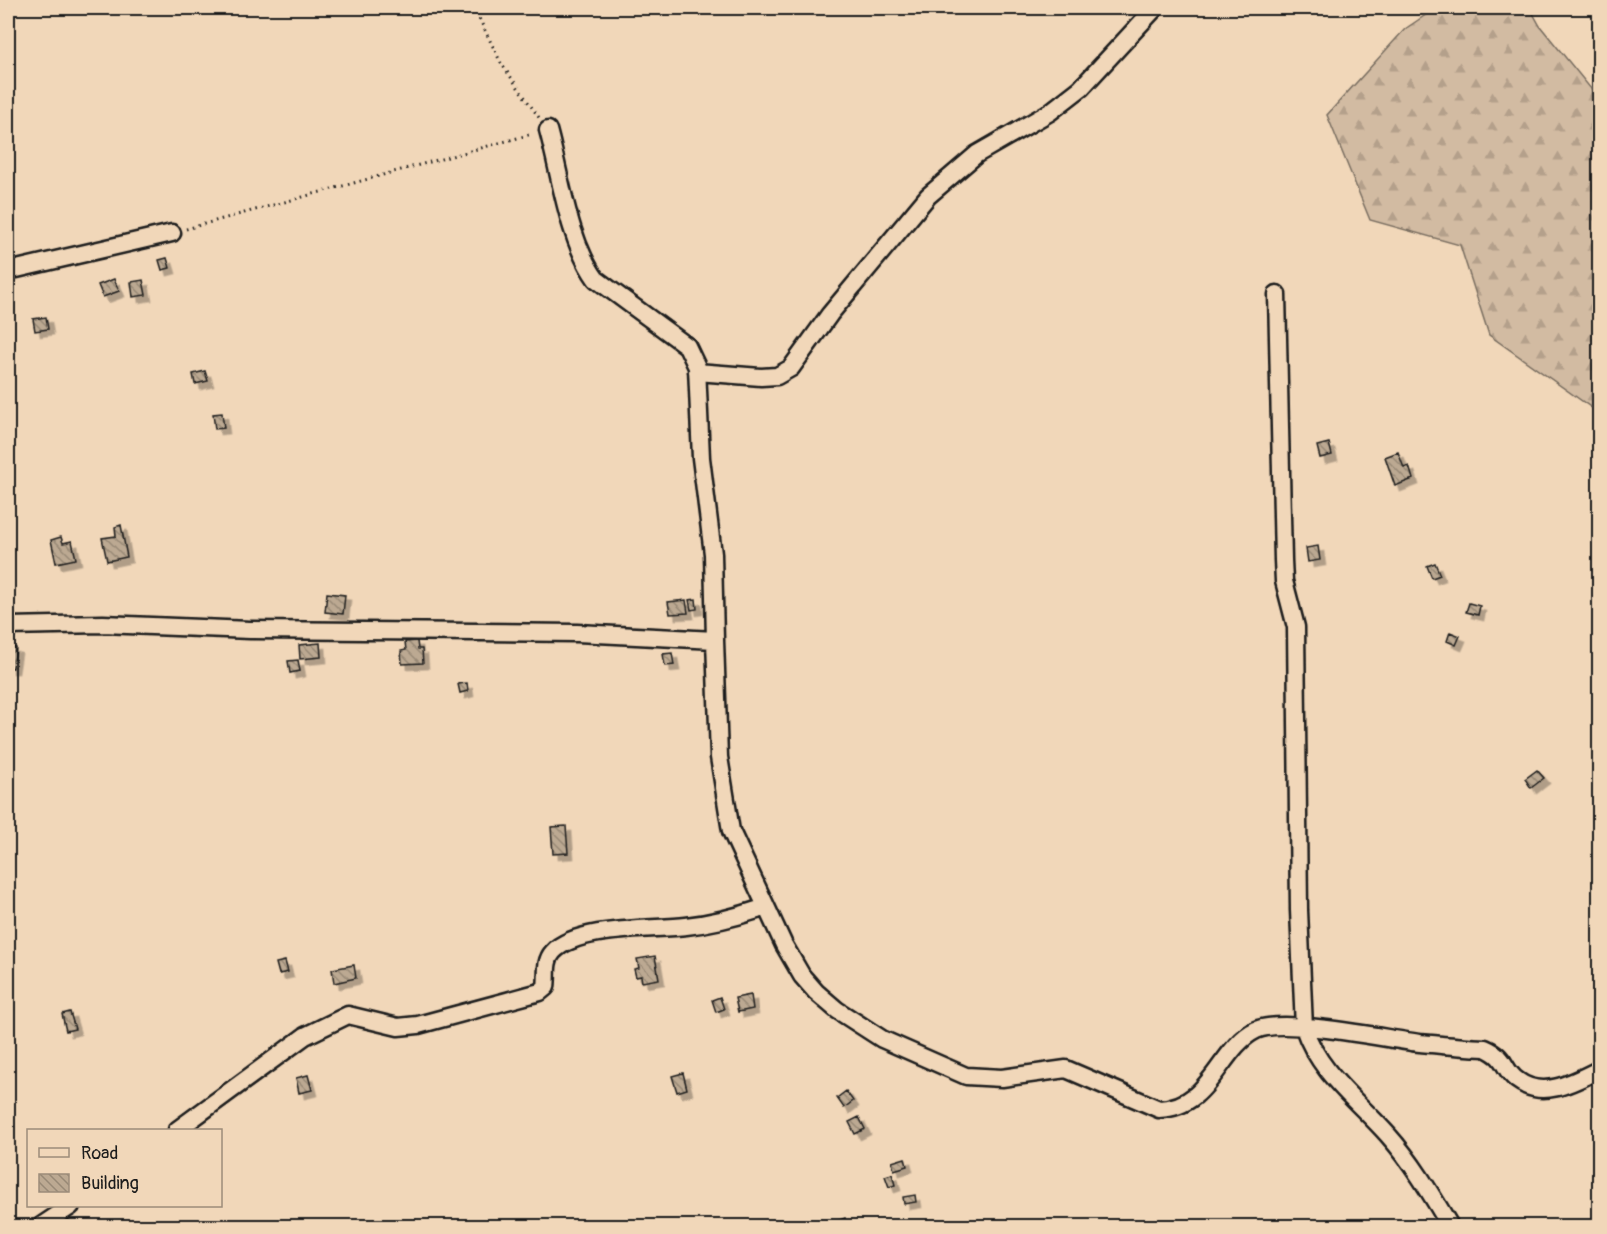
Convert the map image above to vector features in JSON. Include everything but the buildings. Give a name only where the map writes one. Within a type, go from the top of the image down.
[{"type":"street","points":[[697,372],[761,377],[777,376],[791,368],[830,314],[928,196],[977,154],[1050,112],[1082,88],[1155,8]]},
{"type":"street","points":[[548,130],[582,257],[589,270],[596,279],[687,346],[697,372],[701,458],[713,554],[719,757],[727,814],[738,846],[766,907],[802,976],[837,1010],[882,1039],[966,1076],[1012,1077],[1066,1069],[1159,1109],[1173,1108],[1203,1089],[1255,1031],[1269,1027],[1304,1028],[1485,1048],[1499,1054],[1515,1079],[1543,1090],[1567,1085],[1599,1070]]},
{"type":"street","points":[[8,271],[172,233]]},
{"type":"street","points":[[1277,294],[1284,580],[1296,627],[1299,910],[1304,1028],[1309,1043],[1335,1080],[1389,1136],[1418,1172],[1450,1227]]},
{"type":"street","points":[[8,626],[103,624],[250,630],[578,633],[715,640]]},
{"type":"street","points":[[180,1129],[305,1036],[348,1015],[399,1027],[447,1018],[540,992],[546,987],[546,968],[551,954],[573,940],[594,935],[717,922],[766,907]]},
{"type":"street","points":[[41,1227],[70,1207]]},
{"type":"path","points":[[172,233],[548,130],[501,63],[474,8]]},
{"type":"green space","points":[[1436,8],[1530,8],[1540,26],[1596,95],[1600,107],[1599,413],[1489,335],[1460,245],[1370,220],[1327,115],[1405,29]]}]
